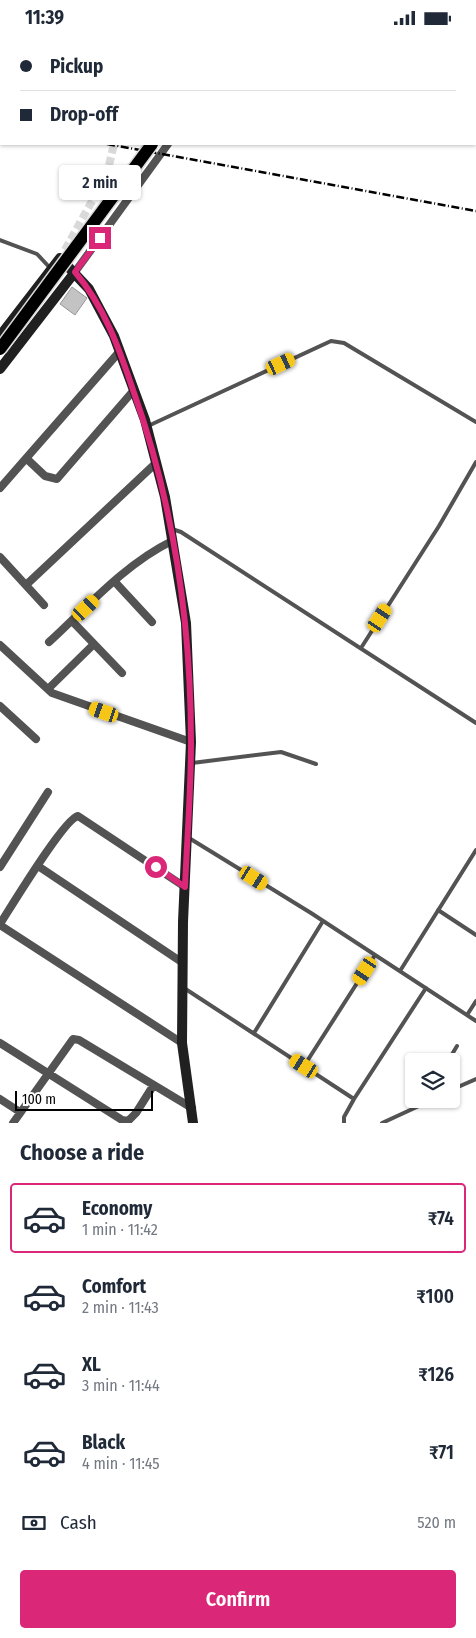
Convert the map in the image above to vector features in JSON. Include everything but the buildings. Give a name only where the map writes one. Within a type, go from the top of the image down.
[{"type":"main road","points":[[0,349],[151,145]]},
{"type":"street","points":[[0,369],[75,272],[167,145]]},
{"type":"street","points":[[0,337],[63,254],[89,289],[120,351],[156,463],[170,529],[186,623],[191,742],[182,987],[182,1043],[193,1123]]},
{"type":"street","points":[[0,488],[120,351]]},
{"type":"street","points":[[27,459],[45,476],[57,479],[134,390]]},
{"type":"street","points":[[26,585],[156,463]]},
{"type":"street","points":[[49,642],[114,582],[153,551],[172,541]]},
{"type":"street","points":[[0,557],[44,605]]},
{"type":"street","points":[[114,582],[152,622]]},
{"type":"street","points":[[72,621],[122,673]]},
{"type":"street","points":[[48,689],[94,644]]},
{"type":"street","points":[[0,645],[52,693],[191,742]]},
{"type":"street","points":[[0,706],[36,739]]},
{"type":"street","points":[[0,867],[48,792]]},
{"type":"street","points":[[182,1043],[0,925],[38,866],[70,822],[78,816],[185,887]]},
{"type":"street","points":[[38,866],[183,963]]},
{"type":"street","points":[[0,905],[9,910]]},
{"type":"street","points":[[14,1123],[70,1042],[77,1039],[192,1109]]},
{"type":"street","points":[[0,1043],[122,1121],[128,1121],[136,1113],[153,1086]]},
{"type":"street","points":[[0,1099],[20,1112]]},
{"type":"lane","points":[[0,240],[37,254],[51,269]]},
{"type":"lane","points":[[146,427],[331,341],[344,343],[476,421]]},
{"type":"lane","points":[[361,648],[439,526],[476,463]]},
{"type":"lane","points":[[170,529],[181,532],[476,723]]},
{"type":"lane","points":[[190,763],[281,752],[316,764]]},
{"type":"lane","points":[[187,836],[324,921],[476,1021]]},
{"type":"lane","points":[[400,971],[476,850]]},
{"type":"lane","points":[[438,910],[476,935]]},
{"type":"lane","points":[[254,1033],[324,921]]},
{"type":"lane","points":[[304,1066],[375,955]]},
{"type":"lane","points":[[182,987],[354,1099]]},
{"type":"lane","points":[[344,1123],[344,1117],[354,1099],[426,988]]},
{"type":"lane","points":[[467,1015],[476,1001]]},
{"type":"lane","points":[[453,1053],[457,1046]]},
{"type":"lane","points":[[460,1087],[476,1079]]},
{"type":"lane","points":[[382,1123],[414,1108]]},
{"type":"tunnel","points":[[65,250],[107,174],[114,145]]},
{"type":"railway","points":[[113,145],[476,211]]},
{"type":"route","points":[[100,238],[75,272],[89,289],[114,336],[144,420],[165,497],[186,623],[191,742],[185,887],[156,867]]}]
